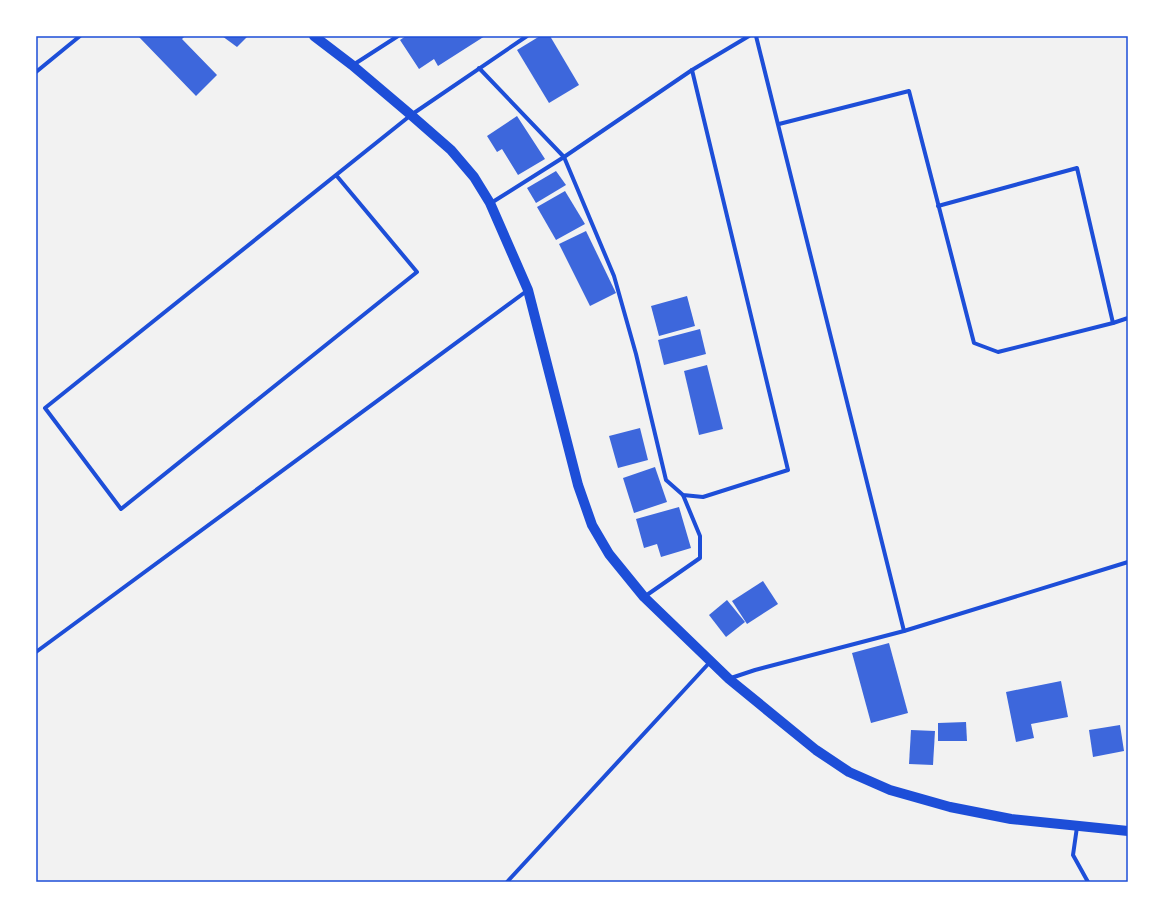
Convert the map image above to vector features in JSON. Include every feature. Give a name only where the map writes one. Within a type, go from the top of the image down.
[{"type":"main road","points":[[314,36],[352,65],[411,115],[450,150],[474,177],[490,203],[528,290],[578,485],[592,525],[609,554],[644,597],[710,662],[728,679],[816,750],[849,772],[890,790],[950,807],[1011,819],[1128,832]]},
{"type":"street","points":[[36,72],[80,36]]},
{"type":"street","points":[[352,65],[398,36]]},
{"type":"street","points":[[336,175],[417,272],[121,509],[44,408],[411,115],[527,36]]},
{"type":"street","points":[[490,203],[564,157],[692,70],[749,36]]},
{"type":"street","points":[[756,36],[904,631]]},
{"type":"street","points":[[479,68],[564,157],[614,276],[636,354],[666,480],[683,495],[700,536],[700,558],[644,597]]},
{"type":"street","points":[[683,495],[703,497],[788,470],[692,70]]},
{"type":"street","points":[[778,124],[909,90],[974,343],[998,352],[1128,318]]},
{"type":"street","points":[[938,206],[1077,168],[1113,323]]},
{"type":"street","points":[[36,652],[528,290]]},
{"type":"street","points":[[728,679],[755,670],[904,631],[1128,562]]},
{"type":"street","points":[[507,882],[710,662]]},
{"type":"street","points":[[1077,827],[1073,855],[1087,881]]},
{"type":"building","points":[[185,36],[182,39],[217,75],[196,96],[139,37]]},
{"type":"building","points":[[222,36],[248,36],[237,47]]},
{"type":"building","points":[[406,36],[485,36],[438,66],[434,59],[419,69],[400,40]]},
{"type":"building","points":[[540,36],[550,36],[579,85],[549,103],[517,50]]},
{"type":"building","points":[[517,116],[545,159],[518,175],[502,149],[497,152],[487,136]]},
{"type":"building","points":[[556,171],[566,185],[536,203],[527,188]]},
{"type":"building","points":[[565,191],[585,224],[556,240],[537,207]]},
{"type":"building","points":[[586,231],[616,293],[590,306],[559,244]]},
{"type":"building","points":[[687,296],[695,326],[659,336],[651,306]]},
{"type":"building","points":[[700,329],[706,354],[664,365],[658,340]]},
{"type":"building","points":[[707,365],[723,429],[699,435],[684,371]]},
{"type":"building","points":[[640,428],[648,460],[618,468],[609,436]]},
{"type":"building","points":[[655,467],[667,502],[634,513],[623,478]]},
{"type":"building","points":[[679,507],[691,548],[661,557],[657,544],[644,548],[636,519]]},
{"type":"building","points":[[763,581],[778,604],[747,624],[732,601]]},
{"type":"building","points":[[727,600],[745,622],[726,637],[709,615]]},
{"type":"building","points":[[889,643],[908,713],[871,723],[852,653]]},
{"type":"building","points":[[1061,681],[1068,717],[1031,724],[1034,738],[1016,742],[1006,692]]},
{"type":"building","points":[[966,722],[967,741],[938,741],[938,723]]},
{"type":"building","points":[[1120,725],[1124,751],[1093,757],[1089,730]]},
{"type":"building","points":[[911,730],[935,731],[933,765],[909,764]]}]
